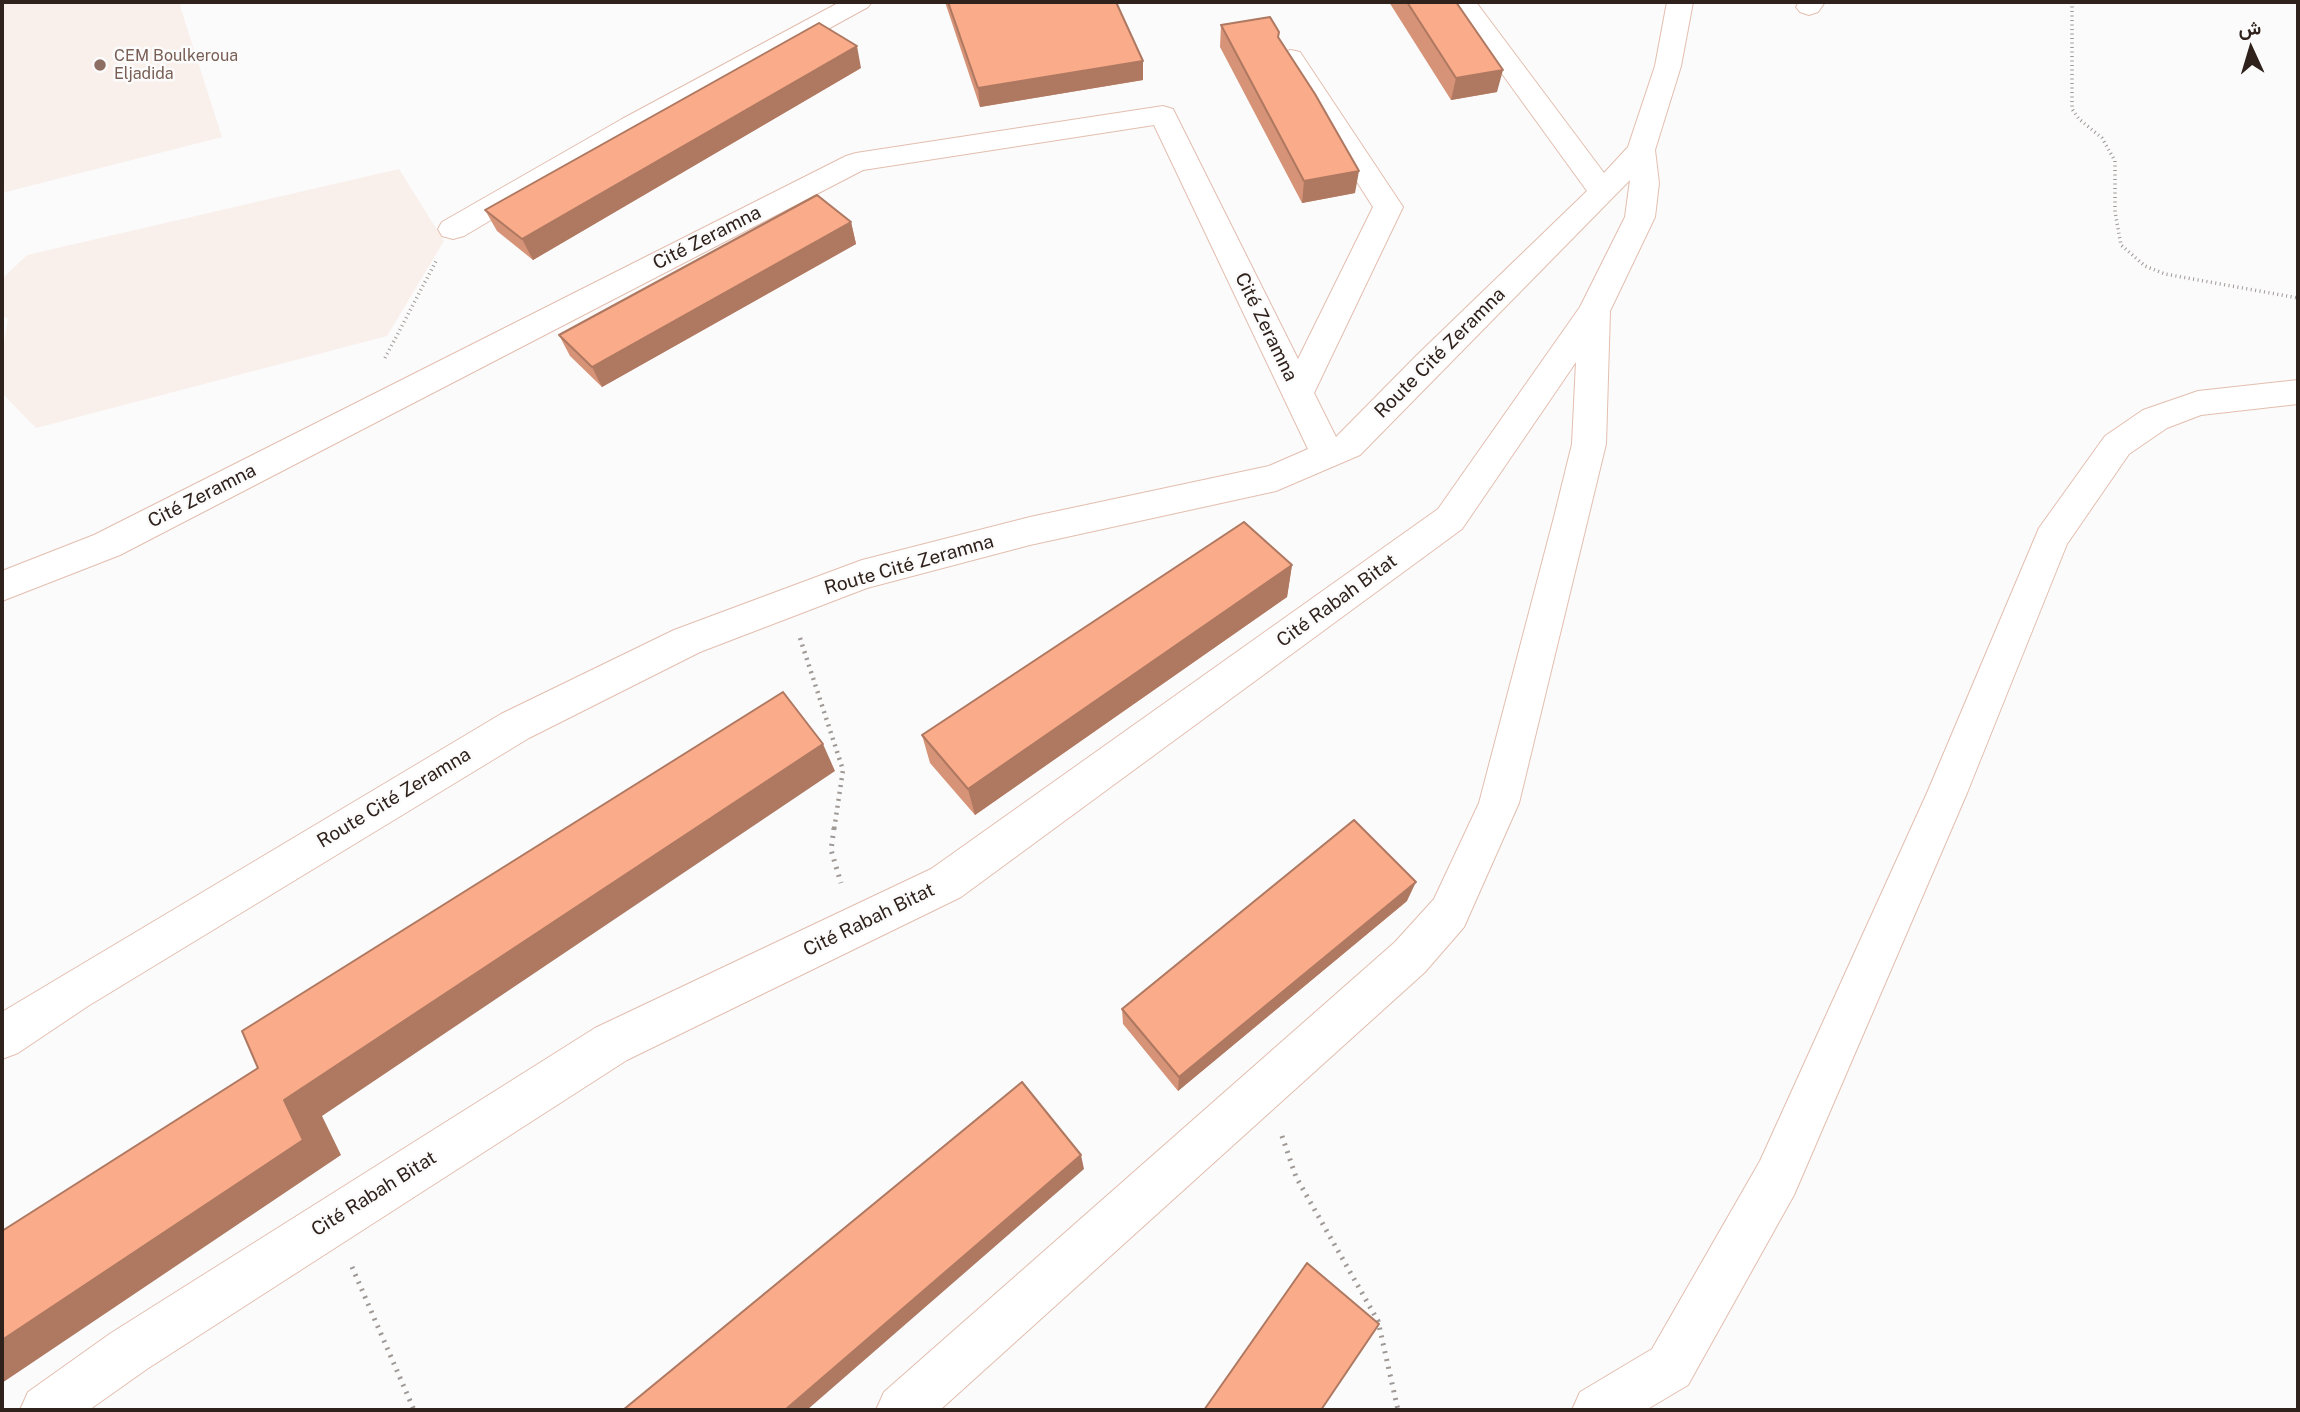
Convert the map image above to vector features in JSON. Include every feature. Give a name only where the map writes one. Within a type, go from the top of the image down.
[{"type":"street","points":[[453,229],[632,125],[859,2]]},
{"type":"street","points":[[1463,2],[1603,192]]},
{"type":"street","name":"Route Cité Zeramna","points":[[2,1037],[73,991],[515,726],[687,641],[862,575],[1030,531],[1276,478],[1348,446],[1428,363],[1603,192],[1640,150],[1668,66],[1680,2]]},
{"type":"street","name":"Cité Zeramna","points":[[1291,58],[1388,206],[1298,393]]},
{"type":"street","name":"Cité Zeramna","points":[[2,586],[107,545],[856,162],[1163,115],[1328,455]]},
{"type":"street","name":"Cité Rabah Bitat","points":[[46,1410],[141,1343],[611,1044],[946,883],[1450,519],[1594,311],[1640,217],[1644,183],[1640,150]]},
{"type":"street","name":"Cité Rabah Bitat","points":[[902,1410],[1410,957],[1449,913],[1499,803],[1572,517],[1589,444],[1594,311]]},
{"type":"street","points":[[1598,1410],[1670,1367],[1777,1178],[1947,793],[2052,538],[2117,445],[2155,419],[2198,403],[2298,392]]},
{"type":"street","points":[[2,1013],[73,991]]},
{"type":"path","points":[[2072,2],[2072,109],[2102,138],[2115,161],[2115,212],[2121,246],[2145,266],[2165,274],[2298,298]]},
{"type":"path","points":[[353,419],[453,229]]},
{"type":"path","points":[[797,631],[843,770],[831,850],[842,886]]},
{"type":"path","points":[[1297,1177],[1378,1321],[1398,1410]]},
{"type":"path","points":[[350,1263],[414,1410]]},
{"type":"shaded area","name":"CEM Boulkeroua Eljadida","points":[[2,2],[184,2],[180,6],[222,137],[2,193]]},
{"type":"shaded area","points":[[399,169],[444,241],[387,336],[36,428],[2,393],[2,354],[8,319],[2,315],[2,279],[27,255]]},
{"type":"building","points":[[948,2],[1116,2],[1143,61],[978,88]]},
{"type":"building","points":[[1407,2],[1456,2],[1503,70],[1456,78]]},
{"type":"building","points":[[1270,17],[1279,32],[1278,37],[1315,94],[1359,171],[1304,181],[1221,25]]},
{"type":"building","points":[[819,23],[857,46],[522,239],[485,210]]},
{"type":"building","points":[[817,195],[851,222],[592,367],[559,335]]},
{"type":"building","points":[[1244,522],[1292,565],[968,789],[922,735]]},
{"type":"building","points":[[783,692],[823,744],[284,1100],[303,1140],[2,1340],[2,1231],[258,1068],[242,1031]]},
{"type":"building","points":[[1354,820],[1416,882],[1179,1077],[1122,1009]]},
{"type":"building","points":[[1022,1082],[1081,1155],[785,1410],[623,1410]]},
{"type":"building","points":[[1307,1263],[1379,1324],[1321,1410],[1204,1410]]},
{"type":"place","name":"CEM Boulkeroua Eljadida","points":[[100,65]]}]
